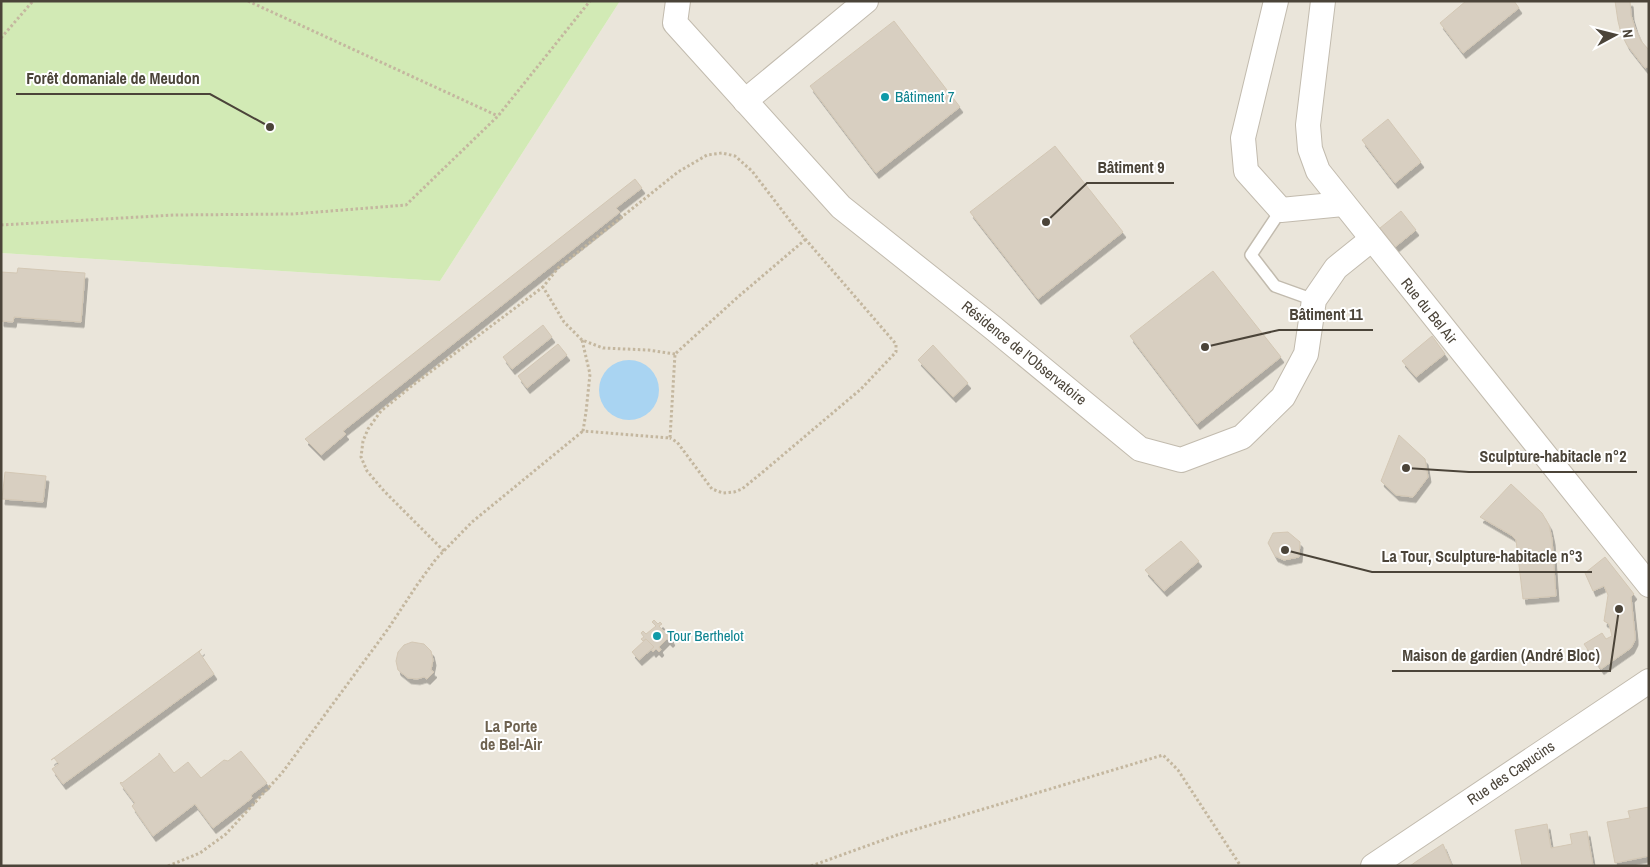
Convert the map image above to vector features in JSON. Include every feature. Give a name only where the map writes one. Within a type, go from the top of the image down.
[{"type":"street","name":"Résidence de l'Observatoire","points":[[678,1],[675,23],[842,207],[1140,449],[1181,460],[1242,437],[1283,397],[1306,354],[1314,300],[1336,268],[1372,239]]},
{"type":"street","points":[[745,100],[866,1]]},
{"type":"street","points":[[1276,1],[1243,138],[1246,171],[1281,210],[1344,204]]},
{"type":"street","name":"Rue du Bel Air","points":[[1323,1],[1308,126],[1310,149],[1318,171],[1649,584]]},
{"type":"street","name":"Rue des Capucins","points":[[1373,866],[1649,681]]},
{"type":"lane","points":[[1281,210],[1251,255],[1275,286],[1314,300]]},
{"type":"path","points":[[1,38],[33,1]]},
{"type":"path","points":[[248,1],[498,116]]},
{"type":"path","points":[[1,225],[174,215],[293,214],[406,205],[498,116],[590,1]]},
{"type":"path","points":[[444,551],[384,491],[367,471],[360,456],[368,429],[381,411],[413,385],[543,287],[558,268],[637,204],[678,172],[707,155],[722,153],[735,156],[752,171],[806,239],[896,344],[896,352],[861,389],[742,489],[734,492],[723,493],[712,489],[677,442],[670,438],[583,430]]},
{"type":"path","points":[[670,438],[675,354],[806,239]]},
{"type":"path","points":[[543,287],[564,322],[582,340],[602,348],[628,351],[648,350],[675,354]]},
{"type":"path","points":[[168,866],[200,853],[226,834],[282,773],[388,629],[417,585],[444,551],[472,522],[583,430],[590,374],[582,340]]},
{"type":"path","points":[[811,866],[906,832],[1163,755],[1182,777],[1240,865]]},
{"type":"shaded area","points":[[620,1],[1649,1],[1649,866],[1,866],[1,253],[440,281]]},
{"type":"green space","points":[[1,1],[620,1],[440,281],[1,253]]},
{"type":"water","points":[[629,360],[646,365],[654,373],[659,390],[654,407],[646,415],[629,420],[612,415],[604,407],[599,390],[604,373],[612,365]]},
{"type":"building","points":[[1466,1],[1514,1],[1519,8],[1463,53],[1440,23]]},
{"type":"building","points":[[1615,1],[1630,1],[1631,15],[1635,28],[1641,41],[1649,50],[1649,66],[1645,68],[1627,45],[1621,33]]},
{"type":"building","name":"Bâtiment 7","points":[[894,21],[960,107],[876,173],[810,86]]},
{"type":"building","points":[[1388,119],[1421,162],[1395,183],[1362,140]]},
{"type":"building","points":[[1055,146],[1123,232],[1038,299],[970,212]]},
{"type":"building","points":[[635,179],[642,188],[616,208],[620,212],[343,431],[346,434],[321,455],[305,439]]},
{"type":"building","points":[[1401,211],[1416,230],[1395,247],[1380,228]]},
{"type":"building","points":[[18,268],[85,273],[81,322],[14,317],[13,322],[1,321],[1,272],[17,273]]},
{"type":"building","points":[[1213,271],[1281,357],[1197,424],[1130,336]]},
{"type":"building","points":[[543,325],[552,337],[512,369],[503,357]]},
{"type":"building","points":[[1432,336],[1445,354],[1416,377],[1402,361]]},
{"type":"building","points":[[558,344],[567,355],[527,388],[518,376]]},
{"type":"building","points":[[933,345],[968,383],[953,397],[918,360]]},
{"type":"building","points":[[1399,435],[1425,459],[1428,477],[1413,497],[1396,495],[1381,481]]},
{"type":"building","points":[[5,472],[46,476],[43,502],[2,499]]},
{"type":"building","points":[[1511,484],[1542,513],[1549,525],[1552,539],[1556,596],[1523,599],[1516,540],[1511,535],[1480,517]]},
{"type":"building","points":[[1288,532],[1300,542],[1299,557],[1284,560],[1275,556],[1268,543],[1273,533]]},
{"type":"building","points":[[1181,541],[1199,561],[1164,591],[1145,570]]},
{"type":"building","points":[[1605,557],[1634,594],[1631,597],[1635,640],[1631,648],[1601,669],[1584,644],[1602,633],[1606,639],[1612,636],[1609,624],[1604,621],[1608,595],[1604,586],[1593,591],[1585,573]]},
{"type":"building","name":"Tour Berthelot","points":[[654,620],[658,624],[660,622],[662,624],[659,626],[667,635],[670,632],[672,634],[670,637],[672,640],[670,642],[667,639],[659,647],[661,650],[659,652],[656,649],[653,652],[651,649],[654,647],[646,639],[643,641],[641,639],[644,637],[641,633],[643,631],[646,634],[656,626],[652,622]]},
{"type":"building","points":[[646,639],[654,647],[639,660],[632,652]]},
{"type":"building","points":[[412,642],[424,644],[431,651],[433,660],[431,670],[434,672],[427,679],[424,677],[417,679],[408,678],[398,670],[396,661],[398,652],[404,645]]},
{"type":"building","points":[[202,649],[199,652],[214,674],[63,784],[52,769],[59,764],[54,758],[51,760]]},
{"type":"building","points":[[241,751],[267,783],[251,795],[252,798],[213,828],[195,804],[153,836],[132,806],[135,803],[120,783],[159,755],[159,753],[174,773],[188,762],[201,778],[224,760],[228,761]]},
{"type":"building","points":[[1649,807],[1649,856],[1615,863],[1607,822],[1630,818],[1628,811]]},
{"type":"building","points":[[1547,824],[1551,848],[1572,844],[1570,834],[1587,831],[1593,866],[1522,866],[1515,830]]},
{"type":"building","points":[[1443,844],[1452,866],[1410,866],[1417,861]]},
{"type":"place","name":"Bâtiment 7","points":[[885,97]]},
{"type":"place","name":"Forêt domaniale de Meudon","points":[[270,127]]},
{"type":"place","name":"Bâtiment 9","points":[[1046,222]]},
{"type":"place","name":"Bâtiment 11","points":[[1205,347]]},
{"type":"place","name":"Sculpture-habitacle n°2","points":[[1406,468]]},
{"type":"place","name":"La Tour, Sculpture-habitacle n°3","points":[[1285,550]]},
{"type":"place","name":"Maison de gardien (André Bloc)","points":[[1619,609]]},
{"type":"place","name":"Tour Berthelot","points":[[657,636]]},
{"type":"district","name":"La Porte de Bel-Air","points":[[511,735]]}]
